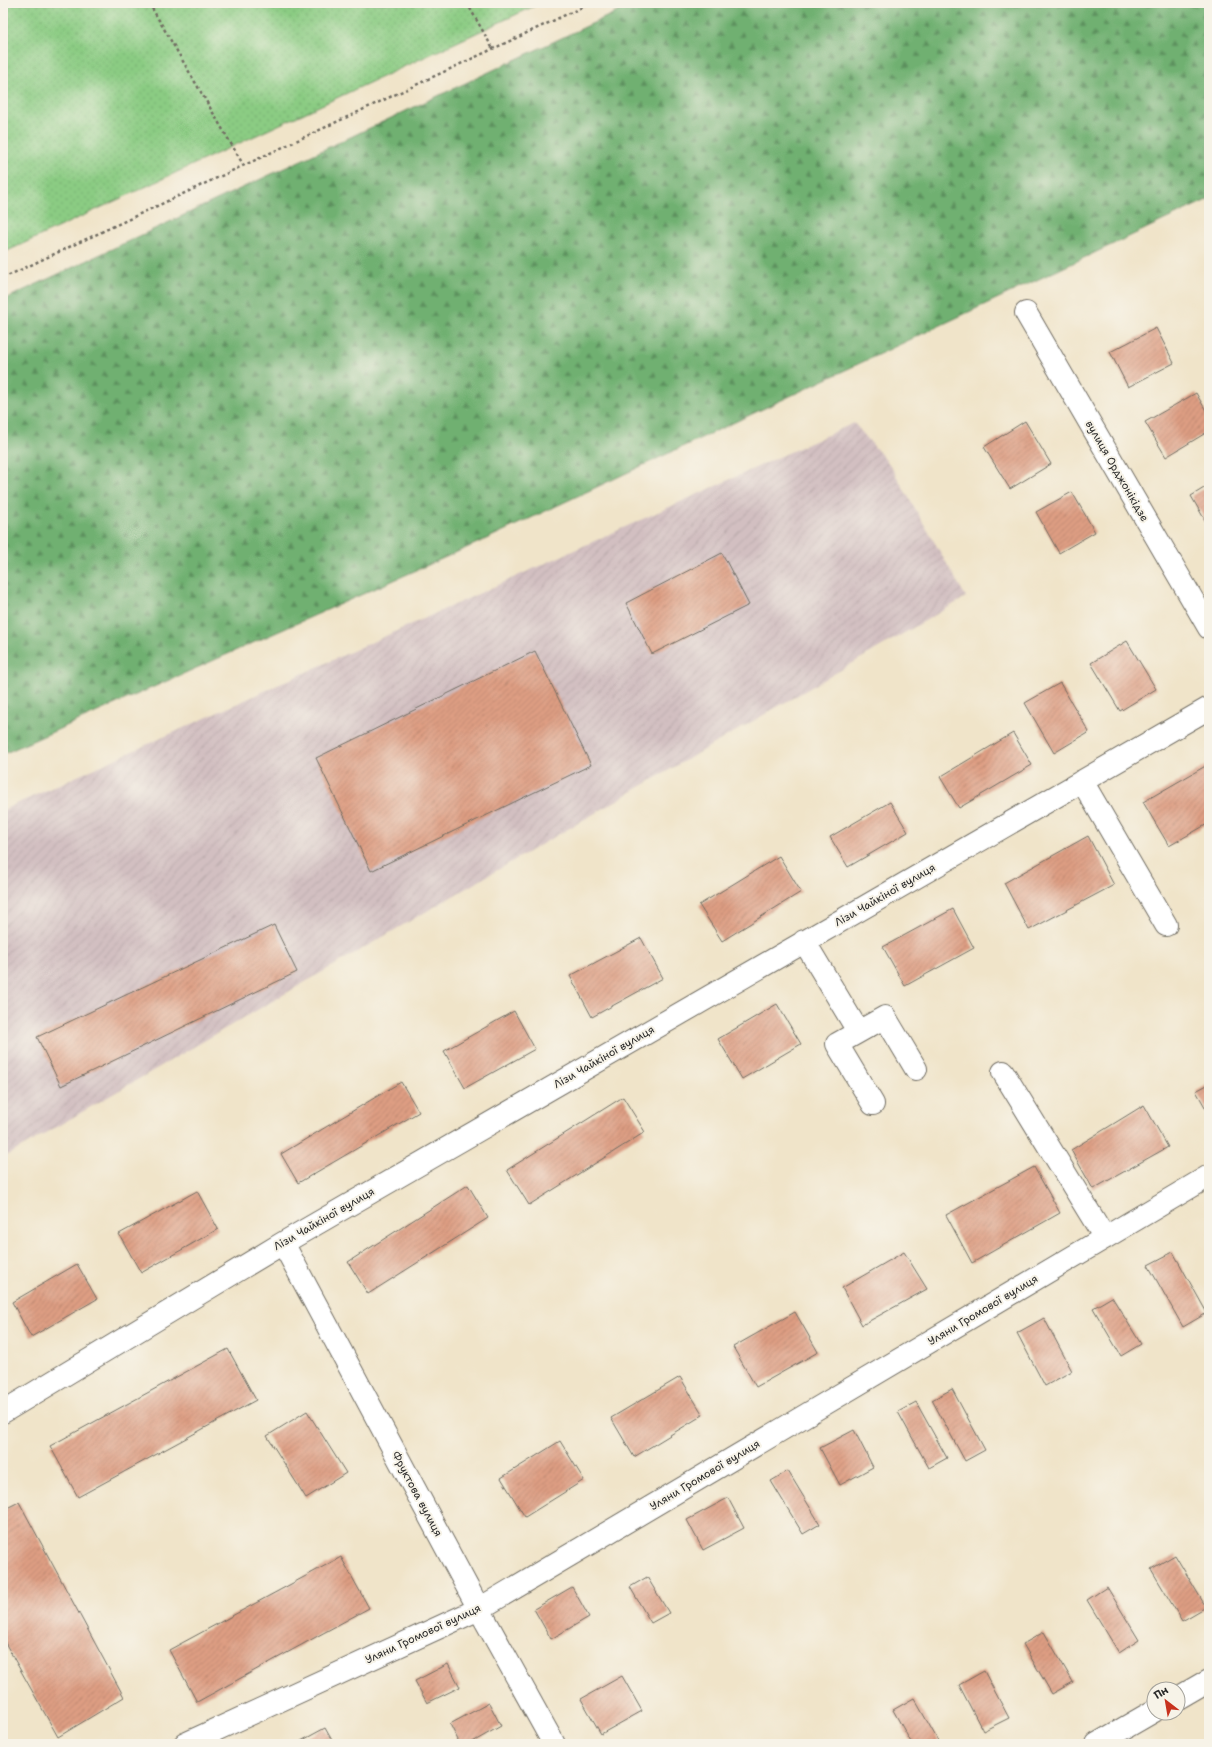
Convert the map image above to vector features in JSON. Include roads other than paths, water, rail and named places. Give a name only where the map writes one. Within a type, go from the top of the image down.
[{"type":"street","name":"вулиця Орджонікідзе","points":[[1026,313],[1209,628]]},
{"type":"street","name":"Лізи Чайкіної вулиця","points":[[3,1412],[283,1242],[1209,708]]},
{"type":"street","points":[[1082,781],[1166,925]]},
{"type":"street","points":[[804,941],[858,1031]]},
{"type":"street","points":[[873,1104],[837,1044],[884,1017],[916,1069]]},
{"type":"street","points":[[1004,1072],[1105,1238]]},
{"type":"street","name":"Уляни Громової вулиця","points":[[185,1744],[479,1609],[1209,1176]]},
{"type":"street","name":"Фруктова вулиця","points":[[283,1242],[479,1609],[554,1744]]},
{"type":"street","points":[[1186,1693],[1209,1680]]},
{"type":"street","points":[[1097,1744],[1146,1716]]}]
